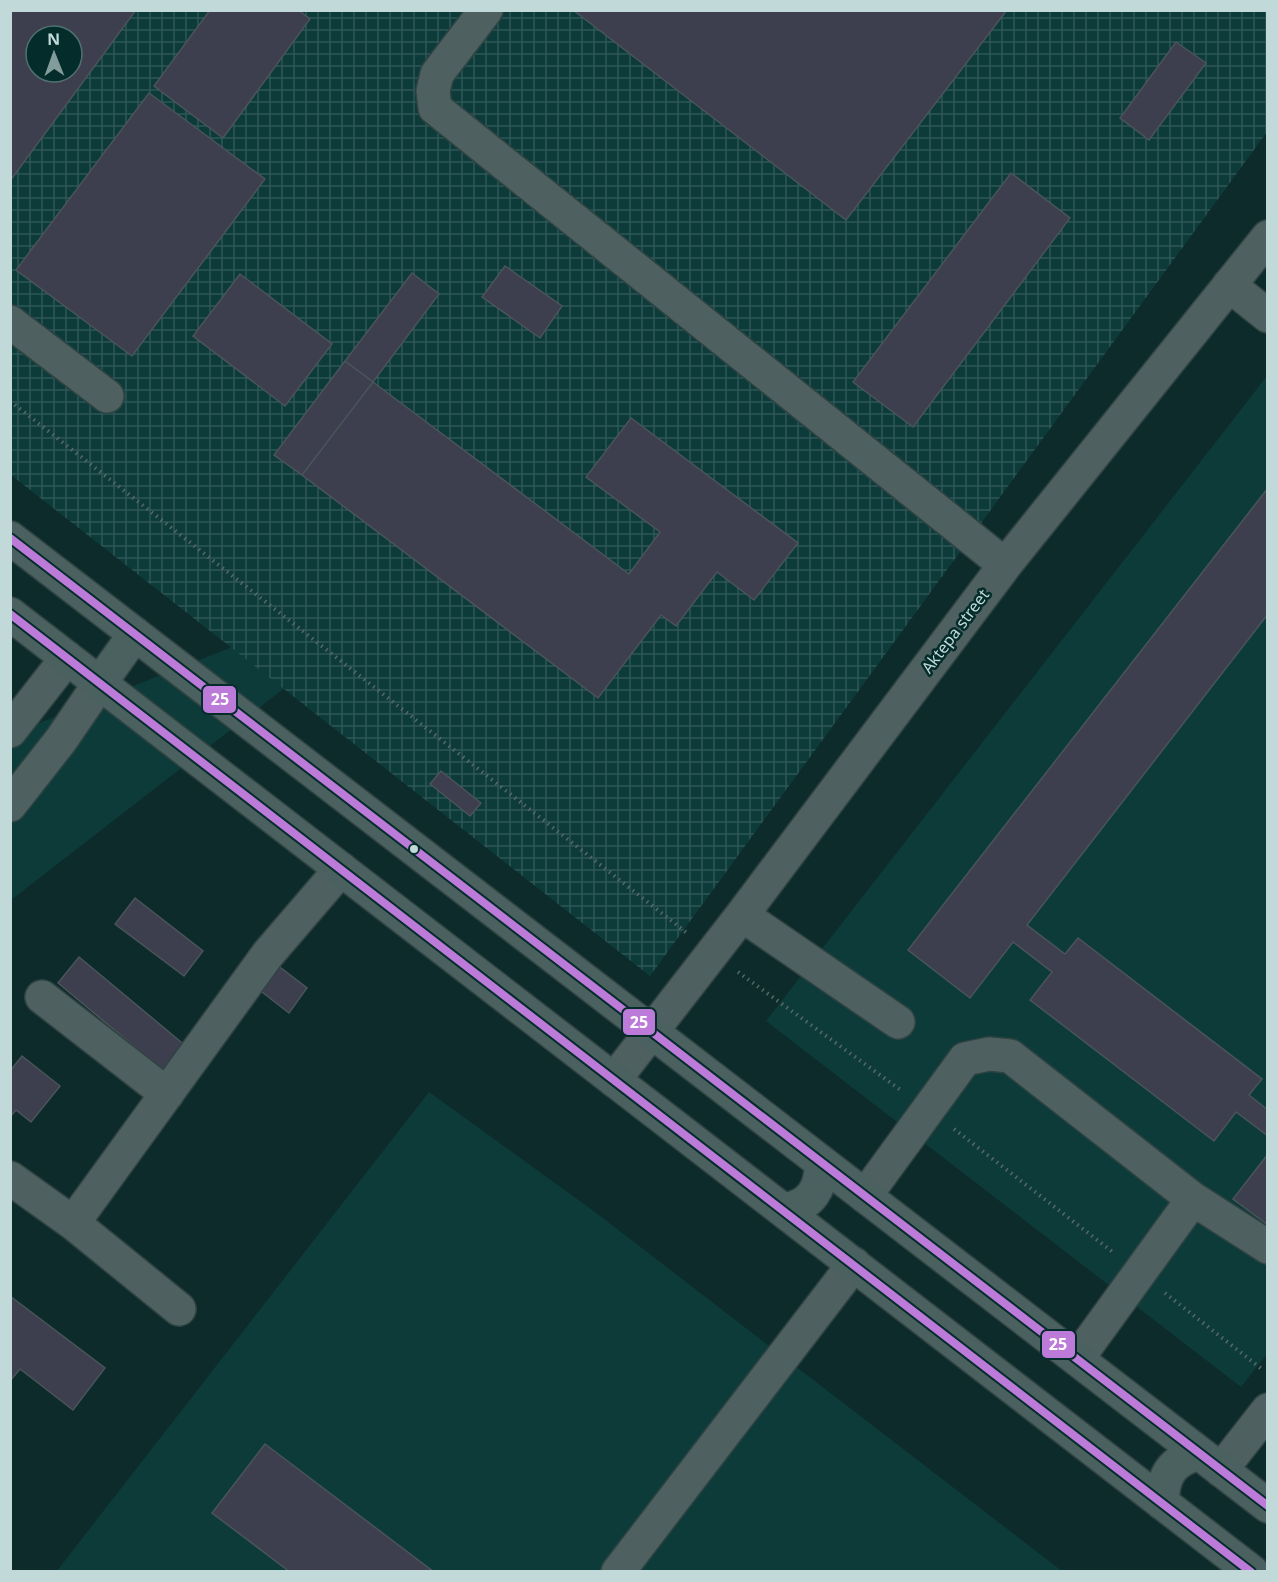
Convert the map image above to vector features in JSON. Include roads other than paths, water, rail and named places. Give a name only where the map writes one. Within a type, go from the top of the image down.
[{"type":"main road","points":[[10,538],[1268,1506]]},
{"type":"main road","points":[[10,614],[1252,1572]]},
{"type":"main road","points":[[100,683],[135,634]]},
{"type":"main road","points":[[784,1210],[799,1206],[813,1197],[821,1179],[821,1162]]},
{"type":"main road","points":[[1162,1503],[1165,1484],[1171,1468],[1184,1458],[1210,1462]]},
{"type":"street","points":[[486,10],[437,74],[433,91],[435,108],[1005,565]]},
{"type":"street","name":"Aktepa street","points":[[614,1080],[742,915],[1005,565],[1268,237]]},
{"type":"street","points":[[1229,285],[1268,316]]},
{"type":"street","points":[[10,322],[107,396]]},
{"type":"street","points":[[10,732],[67,658]]},
{"type":"street","points":[[10,805],[61,740],[100,683]]},
{"type":"street","points":[[73,1223],[268,954],[341,869]]},
{"type":"street","points":[[742,915],[898,1022]]},
{"type":"street","points":[[42,997],[166,1094]]},
{"type":"street","points":[[865,1196],[965,1059],[989,1054],[1010,1056],[1193,1199],[1268,1247]]},
{"type":"street","points":[[10,1178],[73,1223],[179,1309]]},
{"type":"street","points":[[1077,1359],[1193,1199]]},
{"type":"street","points":[[618,1572],[854,1264]]},
{"type":"street","points":[[1210,1462],[1268,1410]]}]
